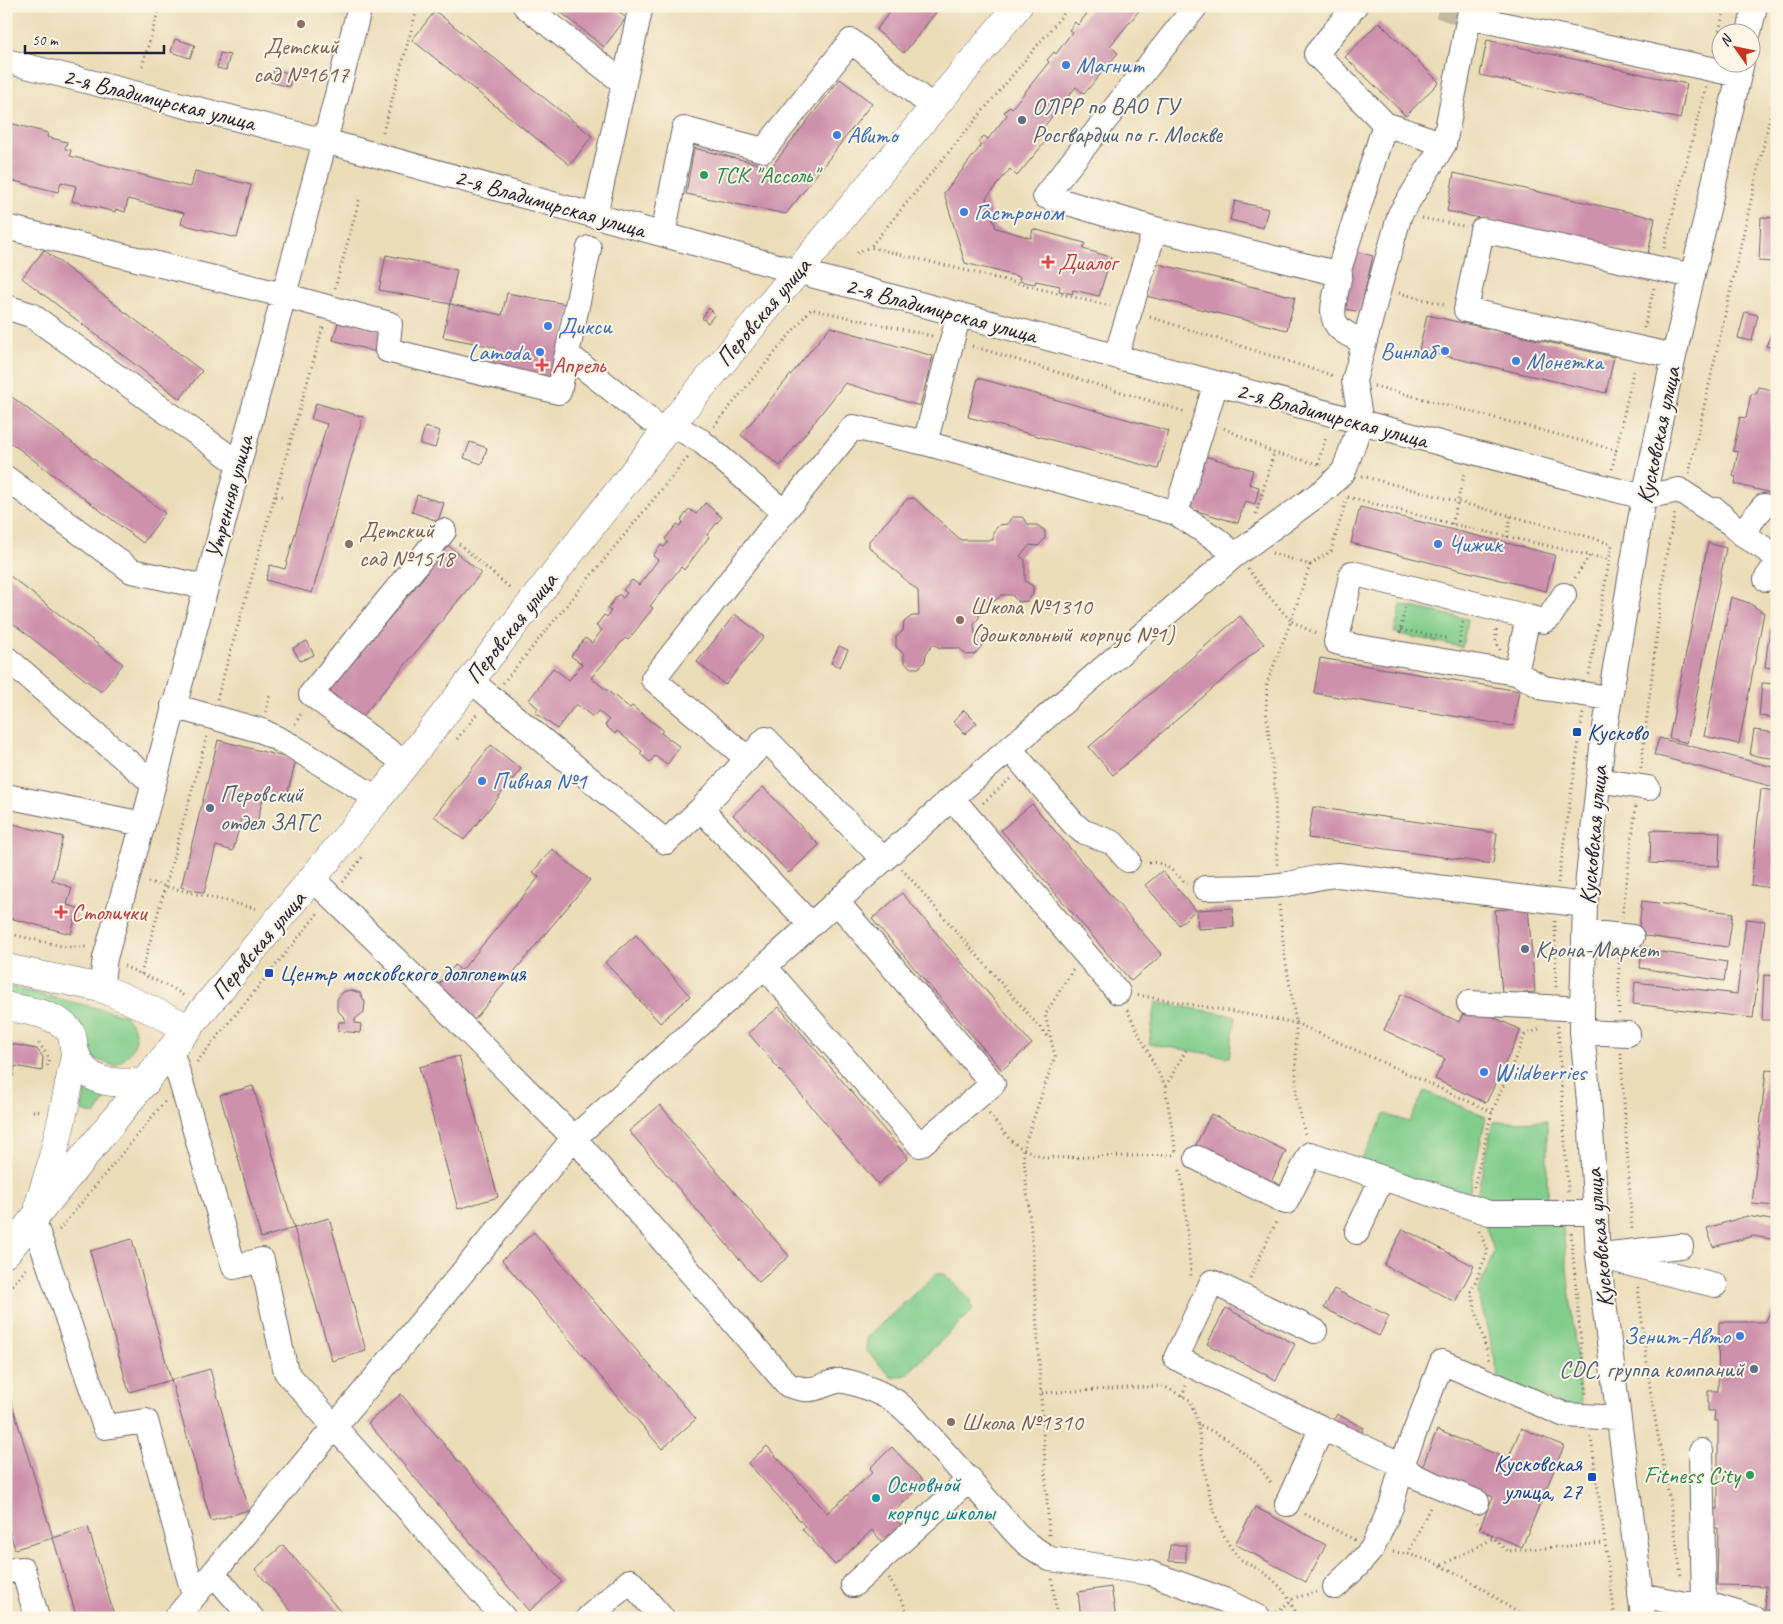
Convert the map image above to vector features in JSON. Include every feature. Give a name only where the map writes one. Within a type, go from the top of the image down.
[{"type":"main road","name":"Перовская улица","points":[[6,1253],[280,918],[322,888],[378,799],[406,764],[480,689],[660,421],[797,271],[1018,6]]},
{"type":"main road","points":[[6,968],[101,988],[132,1001],[196,1019]]},
{"type":"main road","points":[[6,1006],[57,1019],[73,1035],[75,1055],[83,1069],[105,1081],[115,1084],[159,1066],[158,1036],[148,1018],[132,1001]]},
{"type":"main road","points":[[33,1220],[51,1165],[75,1055]]},
{"type":"street","name":"Утренняя улица","points":[[101,988],[105,958],[128,878],[360,6]]},
{"type":"street","points":[[525,6],[624,83]]},
{"type":"street","points":[[594,215],[641,6]]},
{"type":"street","points":[[1196,6],[1045,196],[1155,229],[1338,273]]},
{"type":"street","points":[[1355,6],[1316,54],[1385,124],[1444,144]]},
{"type":"street","points":[[1752,22],[1756,6]]},
{"type":"street","points":[[176,1618],[574,1138],[837,902],[891,862],[952,798],[1017,757],[1245,566],[1327,488],[1350,473],[1361,422],[1354,381],[1400,214],[1444,144],[1470,12],[1710,62]]},
{"type":"street","points":[[663,234],[684,130],[764,150],[851,41],[934,108]]},
{"type":"street","name":"2-я Владимирская улица","points":[[6,61],[325,140],[797,271],[1644,497]]},
{"type":"street","name":"Кусковская улица","points":[[1645,1611],[1598,1256],[1590,1112],[1582,1032],[1586,905],[1598,780],[1609,698],[1644,497],[1692,276],[1740,72]]},
{"type":"street","points":[[1365,341],[1346,333],[1335,322],[1332,315],[1340,274],[1338,273],[1385,124]]},
{"type":"street","points":[[6,227],[283,295],[390,324],[387,350],[559,392],[589,248]]},
{"type":"street","points":[[1116,356],[1155,229]]},
{"type":"street","points":[[1674,356],[1466,310],[1482,230],[1692,276]]},
{"type":"street","points":[[6,307],[31,315],[238,463]]},
{"type":"street","points":[[924,442],[953,340],[958,314]]},
{"type":"street","points":[[567,354],[660,421],[701,441],[784,512]]},
{"type":"street","points":[[1176,513],[1216,383]]},
{"type":"street","points":[[748,759],[652,679],[853,426],[924,442],[1176,513],[1216,539],[1245,566]]},
{"type":"street","points":[[6,478],[132,571],[205,587]]},
{"type":"street","points":[[1644,497],[1679,490],[1777,557]]},
{"type":"street","points":[[1734,527],[1764,506]]},
{"type":"street","points":[[406,764],[311,694],[444,531]]},
{"type":"street","points":[[1564,595],[1549,618],[1543,621],[1352,573],[1336,642],[1396,653],[1458,652],[1516,673],[1544,688],[1609,698]]},
{"type":"street","points":[[1516,673],[1528,617]]},
{"type":"street","points":[[6,658],[153,783]]},
{"type":"street","points":[[480,689],[666,842],[701,809],[766,739],[891,862]]},
{"type":"street","points":[[173,706],[262,731],[378,799]]},
{"type":"street","points":[[1017,757],[1073,823],[1082,831],[1113,843],[1128,860]]},
{"type":"street","points":[[1598,780],[1643,787]]},
{"type":"street","points":[[6,796],[142,824]]},
{"type":"street","points":[[952,798],[1118,992]]},
{"type":"street","points":[[701,809],[811,926]]},
{"type":"street","points":[[1204,888],[1278,885],[1304,882],[1321,876],[1338,875],[1586,905]]},
{"type":"street","points":[[322,888],[574,1138],[788,1385],[802,1390],[816,1390],[838,1380],[848,1380],[893,1400],[911,1415],[1016,1533],[1027,1544],[1050,1559],[1150,1573],[1267,1616]]},
{"type":"street","points":[[765,967],[920,1145],[993,1084],[837,902]]},
{"type":"street","points":[[1586,932],[1626,936]]},
{"type":"street","points":[[1469,1003],[1582,1009]]},
{"type":"street","points":[[1582,1032],[1624,1034]]},
{"type":"street","points":[[159,1066],[181,1082],[234,1267],[262,1260],[286,1372],[504,1618]]},
{"type":"street","points":[[1187,1157],[1286,1202],[1310,1154],[1489,1213],[1595,1213]]},
{"type":"street","points":[[1357,1232],[1382,1178]]},
{"type":"street","points":[[33,1220],[105,1428],[146,1421],[194,1596]]},
{"type":"street","points":[[1634,1258],[1681,1246]]},
{"type":"street","points":[[1598,1256],[1634,1258],[1715,1286]]},
{"type":"street","points":[[1315,1331],[1212,1282],[1176,1358],[1402,1465],[1414,1476],[1439,1486],[1475,1510]]},
{"type":"street","points":[[1335,1586],[1372,1549],[1391,1507],[1402,1465],[1442,1362],[1565,1415],[1618,1418]]},
{"type":"street","points":[[1287,1504],[1322,1428]]},
{"type":"street","points":[[1694,1603],[1701,1451]]},
{"type":"street","points":[[853,1585],[970,1480]]},
{"type":"street","points":[[6,1571],[23,1569],[37,1618]]},
{"type":"street","points":[[213,1573],[252,1618]]},
{"type":"street","points":[[588,1618],[630,1581],[662,1618]]},
{"type":"street","points":[[1645,1611],[1694,1603],[1753,1618]]},
{"type":"path","points":[[142,66],[160,6]]},
{"type":"path","points":[[383,132],[418,6]]},
{"type":"path","points":[[1688,473],[1777,86]]},
{"type":"path","points":[[141,974],[164,886],[360,198]]},
{"type":"path","points":[[1400,214],[1482,230]]},
{"type":"path","points":[[856,253],[870,247]]},
{"type":"path","points":[[1379,288],[1466,310]]},
{"type":"path","points":[[455,741],[480,689],[701,441],[811,309],[953,340],[1205,418],[1274,453],[1511,515],[1612,545]]},
{"type":"path","points":[[1318,464],[1326,437]]},
{"type":"path","points":[[1611,474],[1616,450]]},
{"type":"path","points":[[1452,524],[1470,452]]},
{"type":"path","points":[[1274,453],[1254,524],[1254,531],[1262,548],[1310,566]]},
{"type":"path","points":[[1310,1154],[1296,1096],[1296,1023],[1285,956],[1278,885],[1275,846],[1275,788],[1266,710],[1267,683],[1292,621],[1310,566],[1331,551],[1348,497],[1350,473]]},
{"type":"path","points":[[275,496],[284,498]]},
{"type":"path","points":[[1348,497],[1452,524],[1610,560]]},
{"type":"path","points":[[1675,512],[1666,556],[1643,787],[1618,996],[1624,1034],[1634,1258],[1651,1396],[1672,1514],[1694,1603]]},
{"type":"path","points":[[1507,536],[1511,515]]},
{"type":"path","points":[[444,531],[510,588]]},
{"type":"path","points":[[1564,595],[1590,555]]},
{"type":"path","points":[[1245,566],[1266,593],[1292,621],[1336,642]]},
{"type":"path","points":[[1396,653],[1410,587]]},
{"type":"path","points":[[1401,630],[1458,652],[1467,602]]},
{"type":"path","points":[[285,743],[311,694]]},
{"type":"path","points":[[968,817],[1017,757]]},
{"type":"path","points":[[322,888],[366,851]]},
{"type":"path","points":[[1128,860],[1162,863],[1190,887],[1196,889],[1204,888]]},
{"type":"path","points":[[891,862],[1050,1038]]},
{"type":"path","points":[[128,878],[252,907],[280,918]]},
{"type":"path","points":[[6,933],[66,947],[86,947],[105,958],[176,990],[196,1019],[224,1029]]},
{"type":"path","points":[[1057,1618],[1050,1559],[1032,1241],[1023,1149],[1055,1056],[1046,1015],[1083,951]]},
{"type":"path","points":[[1118,992],[1296,1023],[1492,1112]]},
{"type":"path","points":[[1118,992],[1165,1086],[1187,1157],[1184,1195],[1192,1280]]},
{"type":"path","points":[[39,1043],[49,1058],[47,1068]]},
{"type":"path","points":[[1165,1086],[1186,1050]]},
{"type":"path","points":[[976,1098],[1011,1141],[1023,1149],[1046,1158],[1187,1157]]},
{"type":"path","points":[[1241,1296],[1286,1202]]},
{"type":"path","points":[[1042,1393],[1163,1386],[1190,1400],[1198,1424],[1203,1472],[1220,1528],[1239,1558],[1273,1579],[1291,1600],[1298,1618]]},
{"type":"path","points":[[1198,1424],[1227,1439],[1257,1464],[1287,1504],[1372,1549],[1408,1554],[1442,1565],[1528,1618]]},
{"type":"path","points":[[1408,1554],[1439,1486]]},
{"type":"path","points":[[1475,1510],[1494,1538],[1507,1551],[1605,1543]]},
{"type":"path","points":[[1442,1565],[1494,1538]]},
{"type":"path","points":[[880,1561],[905,1607],[908,1618]]},
{"type":"path","points":[[1267,1616],[1294,1598],[1335,1586]]},
{"type":"green space","points":[[1401,605],[1468,619],[1462,647],[1394,633]]},
{"type":"green space","points":[[6,986],[125,1015],[136,1035],[134,1046],[128,1055],[115,1066],[95,1059],[87,1046],[6,996]]},
{"type":"green space","points":[[1156,1002],[1236,1016],[1229,1057],[1149,1044]]},
{"type":"green space","points":[[87,1081],[110,1092],[95,1115],[82,1111]]},
{"type":"green space","points":[[1425,1091],[1486,1117],[1467,1202],[1361,1160],[1385,1114],[1409,1122]]},
{"type":"green space","points":[[1547,1121],[1547,1210],[1475,1204],[1493,1122]]},
{"type":"green space","points":[[1483,1219],[1562,1219],[1582,1411],[1500,1381],[1478,1292],[1494,1251]]},
{"type":"green space","points":[[936,1274],[944,1274],[971,1300],[973,1310],[906,1375],[892,1378],[866,1350],[867,1337]]},
{"type":"building","points":[[553,6],[612,6],[626,18],[604,47]]},
{"type":"building","points":[[894,6],[941,6],[904,53],[876,30]]},
{"type":"building","points":[[1093,6],[1143,6],[1110,46],[1118,53],[1084,94],[1076,87],[1042,129],[1050,136],[1017,176],[1010,169],[986,198],[996,228],[1031,238],[1033,229],[1085,243],[1083,249],[1111,257],[1099,296],[1073,290],[1072,294],[1059,291],[1060,286],[1036,281],[1035,284],[1019,281],[1020,277],[965,263],[944,193],[981,146],[978,143],[984,136],[988,139],[1007,115],[1004,112],[1010,106],[1012,108],[1049,62],[1047,60],[1054,52],[1056,54],[1072,32],[1069,30],[1075,22],[1078,25]]},
{"type":"building","points":[[435,11],[592,136],[570,165],[412,40]]},
{"type":"building","points":[[1379,22],[1439,82],[1406,116],[1345,57]]},
{"type":"building","points":[[175,39],[195,45],[190,58],[171,52]]},
{"type":"building","points":[[1487,40],[1687,84],[1680,119],[1480,75]]},
{"type":"building","points":[[220,53],[230,55],[226,70],[217,68]]},
{"type":"building","points":[[274,69],[292,74],[289,87],[271,82]]},
{"type":"building","points":[[840,79],[872,103],[786,214],[686,194],[694,148],[771,167]]},
{"type":"building","points":[[6,122],[48,133],[47,137],[67,142],[65,149],[71,150],[70,156],[185,186],[191,187],[195,171],[251,185],[237,238],[181,224],[184,213],[128,199],[125,212],[116,209],[115,212],[72,201],[76,186],[61,182],[58,192],[6,179]]},
{"type":"building","points":[[1454,173],[1655,218],[1648,254],[1447,211]]},
{"type":"building","points":[[1235,201],[1268,209],[1263,228],[1230,220]]},
{"type":"building","points":[[1761,217],[1777,218],[1777,246],[1773,246],[1772,262],[1759,261]]},
{"type":"building","points":[[44,250],[202,371],[180,399],[22,278]]},
{"type":"building","points":[[1350,250],[1373,256],[1360,312],[1336,307]]},
{"type":"building","points":[[386,255],[457,270],[450,304],[379,290]]},
{"type":"building","points":[[1154,263],[1295,297],[1287,330],[1146,296]]},
{"type":"building","points":[[507,293],[571,305],[554,381],[492,369],[495,347],[443,337],[450,304],[502,315]]},
{"type":"building","points":[[709,308],[715,314],[708,323],[702,318]]},
{"type":"building","points":[[1745,312],[1758,315],[1752,341],[1738,338]]},
{"type":"building","points":[[1427,315],[1614,357],[1606,393],[1419,350]]},
{"type":"building","points":[[339,319],[386,332],[380,353],[333,340]]},
{"type":"building","points":[[830,327],[933,356],[920,406],[845,383],[780,466],[741,435]]},
{"type":"building","points":[[1773,330],[1777,332],[1777,350],[1766,346]]},
{"type":"building","points":[[978,378],[1169,431],[1158,469],[968,417]]},
{"type":"building","points":[[1758,387],[1777,391],[1777,486],[1775,494],[1735,484],[1736,477],[1733,476],[1738,452],[1733,451],[1740,417],[1746,418],[1751,394],[1756,394]]},
{"type":"building","points":[[8,394],[165,513],[143,543],[6,439],[6,396]]},
{"type":"building","points":[[316,403],[363,417],[312,593],[266,580],[270,565],[285,569],[327,424],[311,419]]},
{"type":"building","points":[[425,427],[440,431],[435,448],[420,444]]},
{"type":"building","points":[[470,442],[487,448],[482,464],[464,458]]},
{"type":"building","points":[[1201,455],[1253,470],[1249,484],[1259,487],[1255,504],[1245,501],[1238,523],[1187,508]]},
{"type":"building","points":[[417,495],[444,503],[438,521],[412,512]]},
{"type":"building","points":[[914,498],[961,540],[993,540],[993,532],[999,525],[1007,524],[1012,517],[1022,517],[1029,525],[1037,525],[1045,531],[1045,539],[1038,546],[1030,545],[1020,556],[1025,560],[1025,581],[1033,586],[1033,594],[1027,601],[1018,602],[1012,595],[1001,595],[995,601],[987,601],[979,610],[979,618],[974,623],[975,634],[982,639],[982,646],[975,654],[967,655],[959,648],[940,648],[933,644],[926,654],[925,661],[919,668],[911,668],[904,662],[904,654],[896,647],[896,637],[903,631],[904,622],[912,616],[919,616],[918,591],[869,547],[869,541],[907,499]]},
{"type":"building","points":[[705,503],[722,517],[707,535],[709,537],[684,570],[681,567],[650,606],[653,608],[628,640],[625,638],[591,678],[663,730],[661,733],[680,747],[667,765],[655,756],[650,762],[640,754],[642,751],[617,731],[615,734],[605,725],[609,720],[598,711],[593,717],[576,704],[557,729],[535,712],[538,708],[529,700],[553,668],[569,680],[582,664],[571,656],[585,638],[592,643],[602,630],[596,626],[604,615],[607,617],[611,611],[607,609],[619,594],[623,598],[627,593],[623,590],[632,580],[639,585],[658,560],[653,556],[661,545],[664,547],[668,542],[665,539],[677,524],[680,526],[683,522],[681,520],[689,509],[696,514]]},
{"type":"building","points":[[1360,507],[1555,555],[1546,591],[1351,543]]},
{"type":"building","points":[[443,541],[481,573],[362,717],[323,686],[343,662],[349,667],[427,573],[421,567]]},
{"type":"building","points":[[1708,543],[1726,548],[1687,743],[1669,738]]},
{"type":"building","points":[[6,573],[123,664],[101,692],[6,618]]},
{"type":"building","points":[[1731,597],[1749,603],[1764,613],[1739,744],[1704,736]]},
{"type":"building","points":[[735,614],[764,637],[725,685],[697,662]]},
{"type":"building","points":[[1240,616],[1264,644],[1113,775],[1089,747]]},
{"type":"building","points":[[1770,628],[1777,629],[1777,669],[1765,667]]},
{"type":"building","points":[[307,641],[314,655],[300,661],[293,648]]},
{"type":"building","points":[[839,646],[848,650],[840,667],[831,663]]},
{"type":"building","points":[[1320,658],[1519,691],[1513,726],[1314,693]]},
{"type":"building","points":[[1762,683],[1777,684],[1777,718],[1759,716]]},
{"type":"building","points":[[964,710],[977,723],[965,734],[953,722]]},
{"type":"building","points":[[1754,730],[1777,733],[1777,759],[1750,755]]},
{"type":"building","points":[[1659,738],[1777,768],[1774,787],[1654,755]]},
{"type":"building","points":[[218,740],[296,760],[286,799],[264,793],[257,823],[241,819],[233,851],[216,846],[204,893],[181,887]]},
{"type":"building","points":[[491,745],[521,769],[464,840],[434,816]]},
{"type":"building","points":[[763,787],[819,845],[789,873],[733,815]]},
{"type":"building","points":[[1761,789],[1777,791],[1777,845],[1772,888],[1751,885]]},
{"type":"building","points":[[1032,804],[1162,955],[1131,981],[1001,830]]},
{"type":"building","points":[[1313,807],[1497,833],[1493,864],[1308,838]]},
{"type":"building","points":[[6,822],[63,837],[52,880],[72,888],[67,905],[78,908],[71,934],[6,917]]},
{"type":"building","points":[[1651,830],[1720,832],[1719,866],[1650,863]]},
{"type":"building","points":[[552,849],[590,880],[474,1020],[436,988],[455,965],[461,971],[539,877],[533,872]]},
{"type":"building","points":[[1162,871],[1196,910],[1179,925],[1145,885]]},
{"type":"building","points":[[902,893],[1032,1044],[1002,1070],[872,919]]},
{"type":"building","points":[[1642,901],[1733,913],[1728,947],[1638,935]]},
{"type":"building","points":[[1528,907],[1535,992],[1502,994],[1495,910]]},
{"type":"building","points":[[1233,908],[1234,927],[1198,929],[1197,910]]},
{"type":"building","points":[[1746,919],[1765,921],[1753,1018],[1633,1004],[1635,982],[1737,994]]},
{"type":"building","points":[[636,935],[690,996],[660,1023],[605,962]]},
{"type":"building","points":[[1642,949],[1727,962],[1724,981],[1640,968]]},
{"type":"building","points":[[1764,975],[1777,976],[1777,1020],[1762,1020]]},
{"type":"building","points":[[350,990],[360,993],[365,1002],[364,1012],[355,1019],[355,1023],[361,1024],[360,1033],[338,1031],[339,1022],[345,1022],[345,1018],[337,1010],[337,999],[343,992]]},
{"type":"building","points":[[1401,994],[1459,1022],[1467,1005],[1521,1030],[1486,1103],[1435,1079],[1445,1059],[1384,1030]]},
{"type":"building","points":[[779,1007],[908,1158],[878,1184],[748,1033]]},
{"type":"building","points":[[6,1043],[37,1049],[43,1057],[42,1071],[15,1066],[13,1077],[6,1075]]},
{"type":"building","points":[[459,1056],[498,1197],[458,1209],[419,1067]]},
{"type":"building","points":[[1766,1070],[1777,1071],[1776,1206],[1752,1204]]},
{"type":"building","points":[[253,1086],[294,1228],[261,1238],[220,1095]]},
{"type":"building","points":[[660,1105],[789,1256],[759,1282],[629,1131]]},
{"type":"building","points":[[1211,1114],[1286,1151],[1268,1188],[1193,1151]]},
{"type":"building","points":[[1747,1216],[1777,1221],[1777,1240],[1753,1236],[1713,1247],[1707,1228]]},
{"type":"building","points":[[329,1218],[366,1351],[332,1361],[294,1228]]},
{"type":"building","points":[[1403,1229],[1474,1266],[1455,1302],[1384,1265]]},
{"type":"building","points":[[534,1232],[696,1419],[662,1449],[502,1260]]},
{"type":"building","points":[[132,1239],[171,1380],[129,1392],[90,1251]]},
{"type":"building","points":[[1334,1289],[1389,1316],[1379,1336],[1324,1308]]},
{"type":"building","points":[[1777,1306],[1777,1611],[1764,1610],[1766,1586],[1717,1585],[1718,1528],[1710,1528],[1710,1509],[1718,1509],[1718,1421],[1714,1421],[1715,1411],[1708,1411],[1708,1391],[1718,1391],[1719,1322],[1765,1322]]},
{"type":"building","points":[[1226,1308],[1295,1344],[1276,1380],[1207,1344]]},
{"type":"building","points":[[210,1369],[249,1510],[211,1521],[171,1380]]},
{"type":"building","points":[[8,1391],[53,1538],[15,1549],[6,1519],[6,1392]]},
{"type":"building","points":[[401,1394],[562,1582],[529,1611],[368,1423]]},
{"type":"building","points":[[1337,1414],[1364,1428],[1358,1441],[1330,1427]]},
{"type":"building","points":[[1521,1428],[1564,1446],[1522,1547],[1479,1529],[1493,1497],[1422,1467],[1437,1430],[1508,1459]]},
{"type":"building","name":"Основной корпус школы","points":[[767,1446],[827,1513],[873,1472],[870,1468],[892,1447],[925,1483],[891,1514],[903,1527],[884,1544],[872,1530],[835,1565],[802,1529],[805,1526],[748,1463]]},
{"type":"building","points":[[1255,1507],[1326,1545],[1306,1582],[1235,1544]]},
{"type":"building","points":[[88,1527],[115,1618],[77,1618],[53,1538]]},
{"type":"building","points":[[283,1545],[346,1618],[297,1618],[255,1569]]},
{"type":"building","points":[[1170,1545],[1186,1545],[1186,1562],[1169,1561]]},
{"type":"building","points":[[1111,1587],[1116,1618],[1081,1618],[1078,1592]]},
{"type":"tunnel","points":[[1440,6],[1469,17]]},
{"type":"place","name":"Детский сад №1617","points":[[301,24]]},
{"type":"place","name":"Магнит","points":[[1066,65]]},
{"type":"place","name":"ОЛРР по ВАО ГУ Росгвардии по г. Москве","points":[[1022,120]]},
{"type":"place","name":"Авито","points":[[837,135]]},
{"type":"place","name":"ТСК \"Ассоль\"","points":[[704,175]]},
{"type":"place","name":"Гастроном","points":[[964,212]]},
{"type":"place","name":"Диалог","points":[[1048,262]]},
{"type":"place","name":"Дикси","points":[[548,326]]},
{"type":"place","name":"Винлаб","points":[[1445,351]]},
{"type":"place","name":"Lamoda","points":[[540,352]]},
{"type":"place","name":"Монетка","points":[[1516,361]]},
{"type":"place","name":"Апрель","points":[[542,365]]},
{"type":"place","name":"Детский сад №1518","points":[[349,544]]},
{"type":"place","name":"Чижик","points":[[1438,544]]},
{"type":"place","name":"Школа №1310 (дошкольный корпус №1)","points":[[960,620]]},
{"type":"place","name":"Кусково","points":[[1577,732]]},
{"type":"place","name":"Пивная №1","points":[[482,781]]},
{"type":"place","name":"Перовский отдел ЗАГС","points":[[210,808]]},
{"type":"place","name":"Столички","points":[[61,912]]},
{"type":"place","name":"Крона-Маркет","points":[[1525,949]]},
{"type":"place","name":"Центр московского долголетия","points":[[269,973]]},
{"type":"place","name":"Wildberries","points":[[1484,1072]]},
{"type":"place","name":"Зенит-Авто","points":[[1740,1336]]},
{"type":"place","name":"CDC, группа компаний","points":[[1754,1369]]},
{"type":"place","name":"Школа №1310","points":[[951,1422]]},
{"type":"place","name":"Fitness City","points":[[1750,1475]]},
{"type":"place","name":"Кусковская улица, 27","points":[[1592,1477]]},
{"type":"place","name":"Основной корпус школы","points":[[876,1498]]}]
